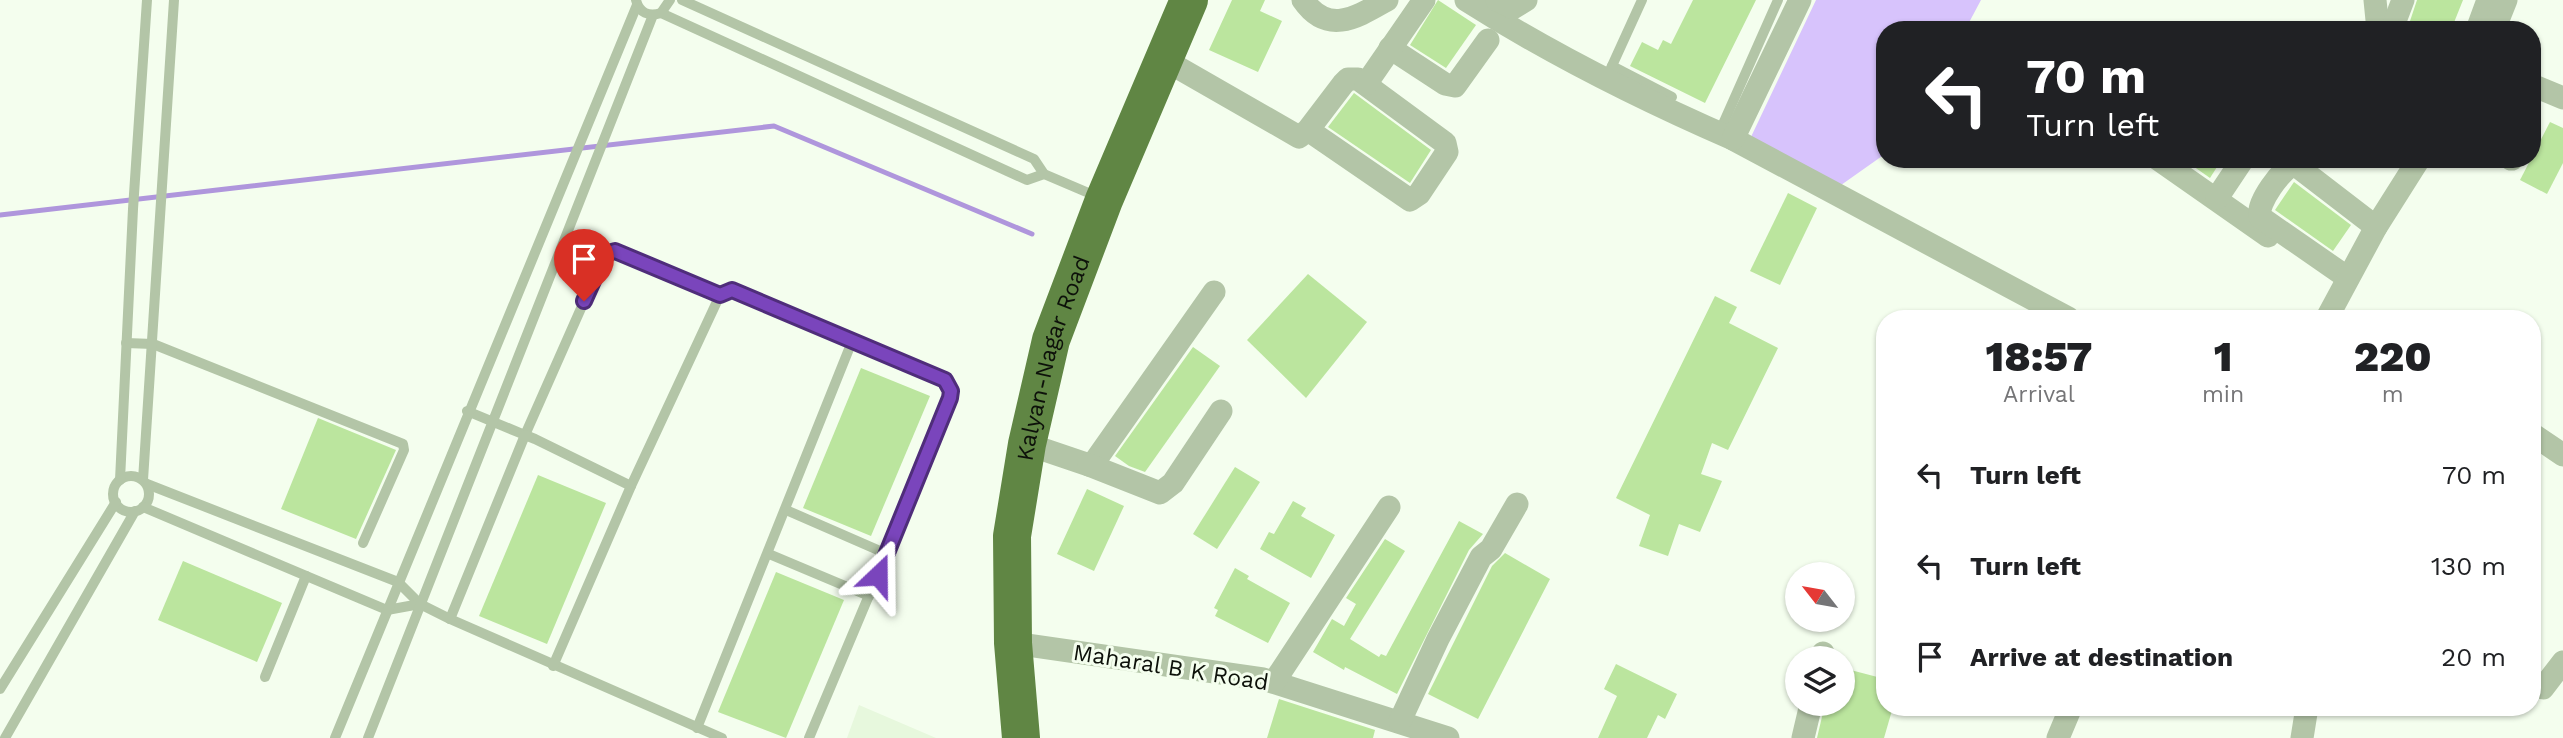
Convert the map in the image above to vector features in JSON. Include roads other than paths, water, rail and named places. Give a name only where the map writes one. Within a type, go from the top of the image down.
[{"type":"highway","name":"Kalyan-Nagar Road","points":[[1021,738],[1013,643],[1012,536],[1027,444],[1051,340],[1104,200],[1189,0]]},
{"type":"street","points":[[1303,0],[1310,11],[1333,20],[1352,20],[1387,0]]},
{"type":"street","points":[[1366,85],[1424,0]]},
{"type":"street","points":[[1466,0],[1528,39],[1609,72],[2053,310]]},
{"type":"street","points":[[1497,0],[1513,8],[1526,0]]},
{"type":"street","points":[[1726,136],[1800,0]]},
{"type":"street","points":[[2375,0],[2377,21]]},
{"type":"street","points":[[2395,21],[2403,0]]},
{"type":"street","points":[[2480,21],[2488,0]]},
{"type":"street","points":[[2498,21],[2506,0]]},
{"type":"street","points":[[1390,48],[1445,84],[1455,86],[1488,40]]},
{"type":"street","points":[[1163,59],[1291,135],[1299,137],[1308,130],[1348,79],[1358,79],[1447,147],[1414,199],[1405,199],[1308,130]]},
{"type":"street","points":[[2541,89],[2563,98]]},
{"type":"street","points":[[2172,168],[2345,284]]},
{"type":"street","points":[[2217,198],[2237,168]]},
{"type":"street","points":[[2286,168],[2258,211],[2264,221],[2345,284]]},
{"type":"street","points":[[2299,168],[2376,227]]},
{"type":"street","points":[[2331,310],[2376,227],[2412,168]]},
{"type":"street","points":[[1088,465],[1095,461],[1214,292]]},
{"type":"street","points":[[1027,444],[1160,493],[1173,483],[1221,411]]},
{"type":"street","points":[[2541,440],[2563,455]]},
{"type":"street","points":[[1400,721],[1476,566],[1491,549],[1517,504]]},
{"type":"street","points":[[1274,682],[1389,507]]},
{"type":"street","name":"Maharal B K Road","points":[[1013,643],[1274,682],[1448,738]]},
{"type":"street","points":[[2541,687],[2563,663]]},
{"type":"street","points":[[1803,738],[1808,716]]},
{"type":"street","points":[[2058,738],[2067,716]]},
{"type":"street","points":[[2302,738],[2306,716]]},
{"type":"lane","points":[[147,0],[134,190],[120,480],[114,491],[116,502],[124,510],[139,509],[387,610],[420,604]]},
{"type":"lane","points":[[5,738],[149,495],[145,482],[174,0]]},
{"type":"lane","points":[[368,738],[603,137],[657,14],[670,0]]},
{"type":"lane","points":[[682,0],[1034,159],[1044,174],[1104,200]]},
{"type":"lane","points":[[1642,0],[1609,72],[1672,97]]},
{"type":"lane","points":[[1726,136],[1778,0]]},
{"type":"lane","points":[[335,738],[636,2],[645,13],[657,14],[1027,180],[1044,174]]},
{"type":"lane","points":[[450,619],[525,435],[605,254],[615,251],[720,295]]},
{"type":"lane","points":[[553,666],[631,486],[720,295],[732,290],[933,373],[945,380],[951,391],[936,436],[809,738]]},
{"type":"lane","points":[[697,728],[853,339]]},
{"type":"lane","points":[[126,343],[153,344],[403,444],[404,450],[363,543]]},
{"type":"lane","points":[[467,411],[525,435],[631,486]]},
{"type":"lane","points":[[120,480],[131,476],[398,582],[420,604],[450,619],[722,738]]},
{"type":"lane","points":[[0,689],[116,502]]},
{"type":"lane","points":[[786,510],[887,554]]},
{"type":"lane","points":[[769,554],[869,596]]},
{"type":"lane","points":[[265,677],[306,576]]},
{"type":"waterway","points":[[0,215],[774,126],[1032,234]]}]
